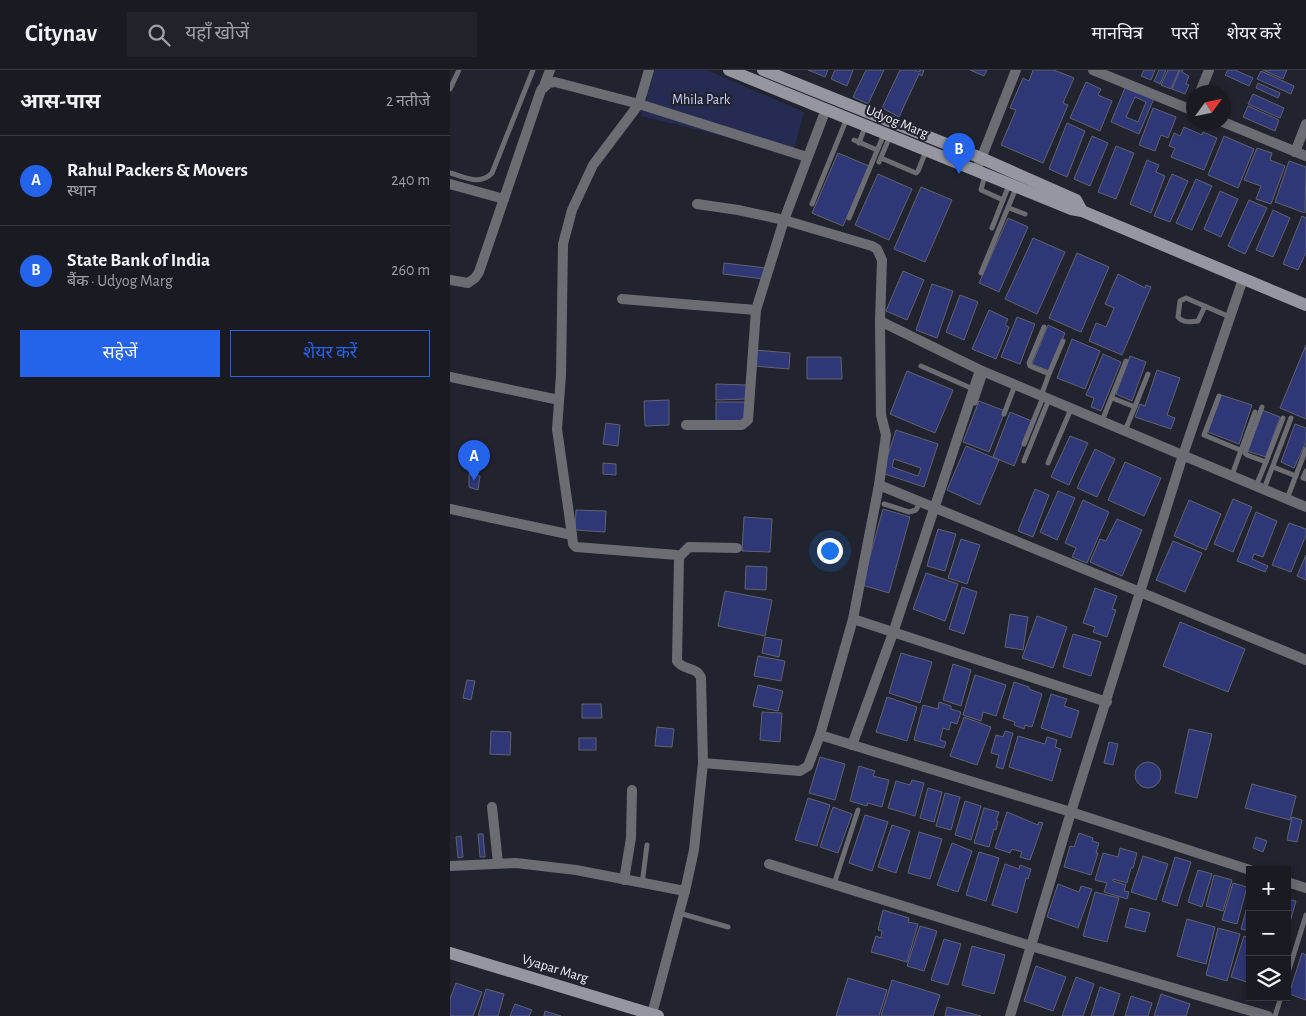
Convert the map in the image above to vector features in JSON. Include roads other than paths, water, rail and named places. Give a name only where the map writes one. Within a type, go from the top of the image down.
[{"type":"street","points":[[450,280],[468,283],[479,272],[541,90],[550,70]]},
{"type":"street","points":[[649,70],[639,104],[593,165],[572,210],[567,228],[563,244],[561,375],[557,429],[573,544],[576,547],[675,554],[679,557]]},
{"type":"street","name":"Udyog Marg","points":[[729,70],[980,173],[1071,209],[1082,211],[1306,305]]},
{"type":"street","name":"Udyog Marg","points":[[763,70],[981,158],[1076,200],[1082,211]]},
{"type":"street","points":[[980,173],[981,158],[1016,70]]},
{"type":"street","points":[[1093,70],[1186,107]]},
{"type":"street","points":[[1203,85],[1209,70]]},
{"type":"street","points":[[544,86],[555,82],[639,104],[807,158]]},
{"type":"street","points":[[686,425],[742,424],[746,422],[756,310],[784,220],[826,109]]},
{"type":"street","points":[[1295,152],[1306,124]]},
{"type":"street","points":[[1231,125],[1306,156]]},
{"type":"street","points":[[450,184],[504,199]]},
{"type":"street","points":[[697,204],[738,210],[784,220],[877,249],[882,260],[880,321],[881,415],[886,435],[879,484],[853,620],[820,735],[808,766],[800,771],[703,763]]},
{"type":"street","points":[[1010,1016],[1071,812],[1183,455],[1243,279]]},
{"type":"street","points":[[622,299],[756,310]]},
{"type":"street","points":[[880,321],[982,371],[1306,507]]},
{"type":"street","points":[[852,744],[893,633],[973,390],[982,371]]},
{"type":"street","points":[[450,377],[559,400]]},
{"type":"street","points":[[879,484],[1306,660]]},
{"type":"street","points":[[450,509],[572,535]]},
{"type":"street","points":[[655,1015],[694,850],[703,763],[701,678],[696,670],[681,665],[678,661],[679,557],[689,547],[737,548]]},
{"type":"street","points":[[853,620],[1107,702]]},
{"type":"street","points":[[820,735],[1071,812],[1246,869]]},
{"type":"street","points":[[624,880],[631,838],[632,790]]},
{"type":"street","points":[[492,807],[498,863]]},
{"type":"street","points":[[450,866],[516,863],[576,870],[685,891]]},
{"type":"street","points":[[769,864],[1031,946],[1268,1016]]},
{"type":"street","points":[[1291,883],[1306,888]]},
{"type":"street","name":"Vyapar Marg","points":[[450,953],[655,1015]]},
{"type":"lane","points":[[450,89],[459,70]]},
{"type":"lane","points":[[450,173],[478,181],[484,180],[492,173],[533,70]]},
{"type":"lane","points":[[812,204],[847,118]]},
{"type":"lane","points":[[866,126],[856,142],[877,150]]},
{"type":"lane","points":[[849,218],[877,150],[887,134]]},
{"type":"lane","points":[[887,134],[880,160],[916,173],[926,150]]},
{"type":"lane","points":[[980,173],[981,190],[1003,200]]},
{"type":"lane","points":[[992,228],[1003,200],[1013,186]]},
{"type":"lane","points":[[981,273],[1009,208],[1013,186]]},
{"type":"lane","points":[[1009,208],[1025,214]]},
{"type":"lane","points":[[1205,306],[1198,321],[1186,322],[1178,317],[1179,303],[1183,298],[1188,298],[1230,317]]},
{"type":"lane","points":[[1044,327],[1029,362],[1030,366],[1049,374]]},
{"type":"lane","points":[[1024,461],[1044,397],[1049,374],[1063,341]]},
{"type":"lane","points":[[1102,421],[1126,361]]},
{"type":"lane","points":[[921,366],[973,390]]},
{"type":"lane","points":[[975,403],[982,371]]},
{"type":"lane","points":[[1125,431],[1148,374]]},
{"type":"lane","points":[[1004,414],[1015,384]]},
{"type":"lane","points":[[1219,396],[1204,436],[1240,450]]},
{"type":"lane","points":[[1024,444],[1044,397]]},
{"type":"lane","points":[[1112,398],[1135,408]]},
{"type":"lane","points":[[1262,407],[1245,453],[1266,462]]},
{"type":"lane","points":[[1048,463],[1071,408]]},
{"type":"lane","points":[[1232,476],[1255,412]]},
{"type":"lane","points":[[1260,488],[1266,462],[1283,418]]},
{"type":"lane","points":[[1260,488],[1274,467],[1291,418]]},
{"type":"lane","points":[[1287,499],[1306,449]]},
{"type":"lane","points":[[1274,467],[1296,476]]},
{"type":"lane","points":[[1306,471],[1303,478],[1306,479]]},
{"type":"lane","points":[[884,504],[910,512],[917,508],[920,502]]},
{"type":"lane","points":[[834,884],[858,810]]},
{"type":"lane","points":[[642,884],[647,845]]},
{"type":"lane","points":[[680,914],[728,926]]},
{"type":"lane","points":[[1291,963],[1306,915]]},
{"type":"lane","points":[[1275,1016],[1279,1001]]},
{"type":"place","name":"State Bank of India","points":[[959,174]]},
{"type":"place","name":"Rahul Packers & Movers","points":[[474,481]]},
{"type":"park label","name":"Mhila Park","points":[[701,100]]}]
